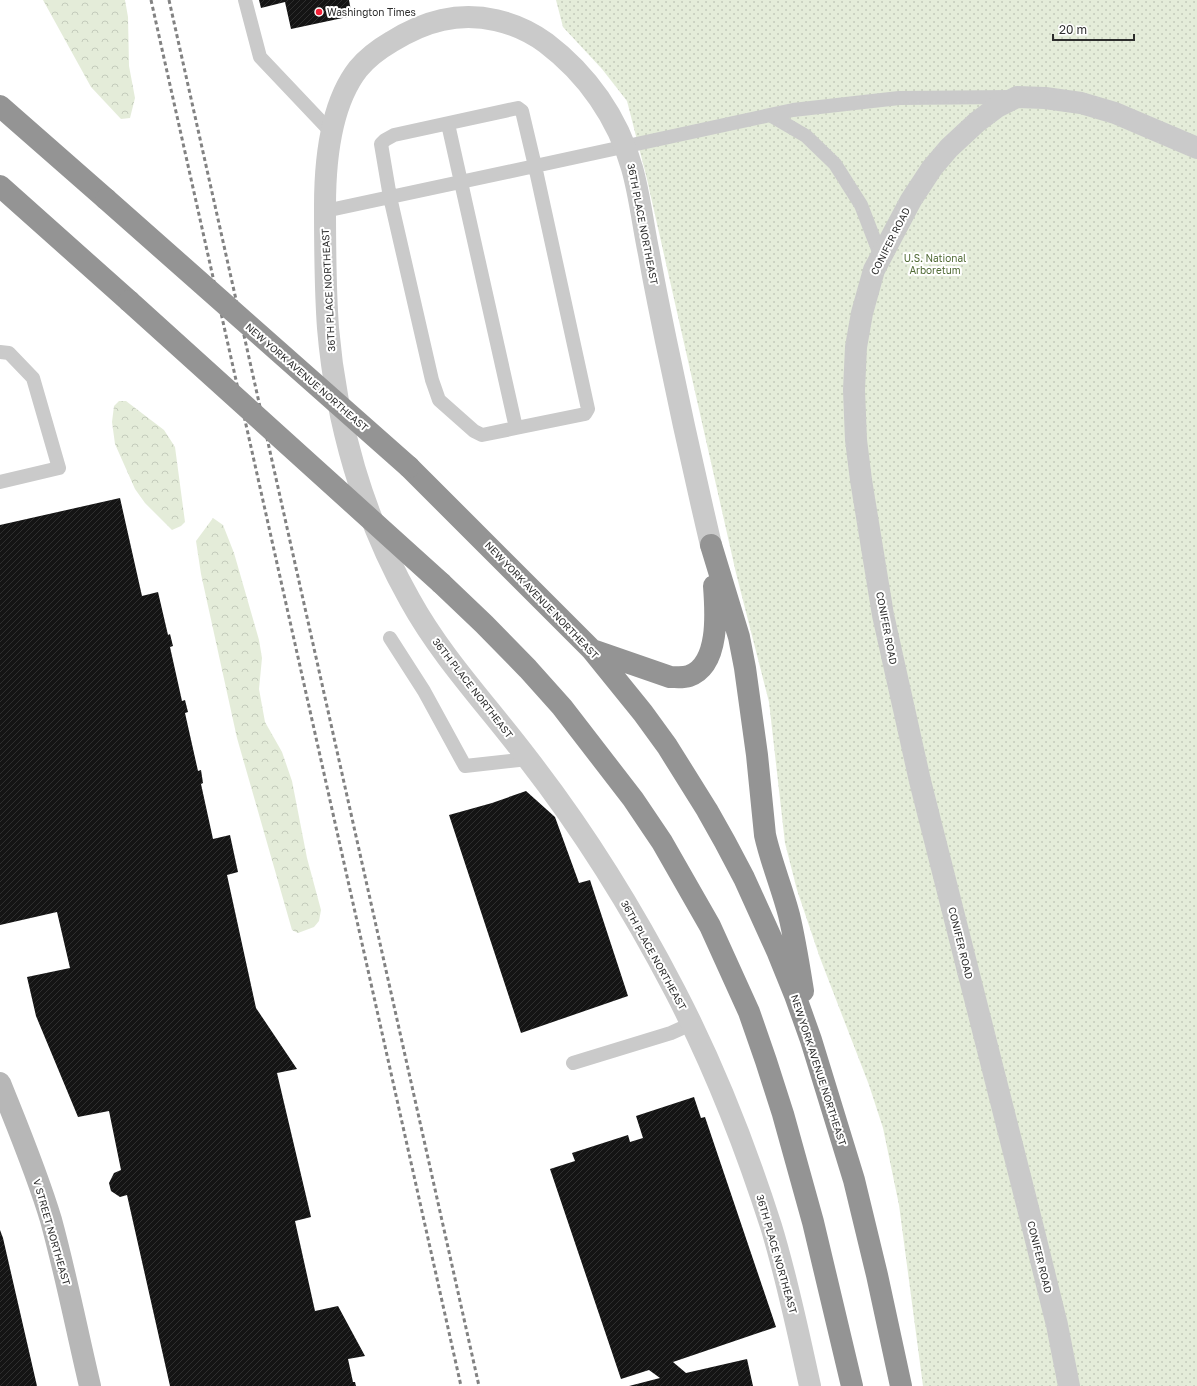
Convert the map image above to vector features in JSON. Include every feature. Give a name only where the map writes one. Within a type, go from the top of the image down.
[{"type":"highway","name":"NEW YORK AVENUE NORTHEAST","points":[[0,106],[409,467],[592,650],[643,713],[667,746],[725,842],[747,884],[778,952],[795,995],[811,1040],[854,1180],[877,1275],[901,1386]]},
{"type":"highway","points":[[0,186],[441,583],[484,624],[528,669],[562,707],[633,799],[662,842],[710,926],[749,1012],[783,1114],[813,1222],[852,1386]]},
{"type":"highway","points":[[592,650],[670,677],[688,676],[698,671],[708,659],[716,623],[710,545]]},
{"type":"highway","points":[[710,545],[739,637],[750,699],[765,835],[769,853],[789,914],[795,941],[811,1040]]},
{"type":"street","name":"36TH PLACE NORTHEAST","points":[[710,545],[648,254],[637,188],[625,146],[610,115],[594,90],[571,65],[530,32],[510,23],[464,17],[444,20],[421,27],[396,39],[368,58],[354,73],[345,90],[337,111],[332,133],[325,182],[328,328],[333,366],[346,433],[366,507],[394,570],[410,600],[441,650],[528,759],[581,832],[654,952],[692,1024],[712,1067],[739,1135],[772,1229],[810,1386]]},
{"type":"street","points":[[1017,97],[1063,100],[1098,107],[1197,148]]},
{"type":"street","name":"CONIFER ROAD","points":[[1017,97],[997,107],[977,122],[949,148],[932,168],[918,189],[874,270],[859,325],[856,353],[854,390],[856,440],[883,615],[920,781],[1034,1231],[1057,1325],[1069,1386]]},
{"type":"street","name":"V STREET NORTHEAST","points":[[0,1083],[30,1156],[50,1220],[66,1279],[90,1386]]},
{"type":"lane","points":[[245,0],[260,57],[332,133]]},
{"type":"lane","points":[[325,211],[793,110],[899,98],[1017,97]]},
{"type":"lane","points":[[518,108],[522,111],[588,409],[585,414],[482,435],[474,431],[439,400],[432,380],[390,197],[381,144],[394,135],[448,124],[518,108]]},
{"type":"lane","points":[[770,115],[806,136],[834,164],[861,205],[881,256]]},
{"type":"lane","points":[[448,124],[516,428]]},
{"type":"lane","points":[[0,352],[9,353],[33,378],[59,468],[0,482]]},
{"type":"lane","points":[[390,638],[424,691],[465,766],[528,759]]},
{"type":"lane","points":[[573,1063],[671,1033],[692,1024]]},
{"type":"green space","points":[[43,0],[125,0],[128,17],[129,66],[135,98],[130,118],[121,119],[91,87]]},
{"type":"green space","name":"U.S. National Arboretum","points":[[556,0],[1197,0],[1197,1386],[923,1386],[899,1205],[883,1128],[869,1085],[820,958],[797,890],[785,843],[769,702],[736,573],[646,175],[627,101],[602,69],[563,27]]},
{"type":"green space","points":[[119,401],[126,401],[164,430],[175,447],[185,522],[181,526],[172,530],[145,503],[135,489],[115,444],[112,422],[114,406]]},
{"type":"green space","points":[[213,518],[223,525],[234,553],[259,640],[262,658],[259,689],[265,722],[282,752],[292,781],[307,858],[321,910],[319,921],[314,927],[298,933],[292,930],[237,738],[201,574],[196,541]]},
{"type":"building","name":"Washington Times","points":[[259,0],[349,0],[352,16],[291,29],[285,2],[261,8]]},
{"type":"building","points":[[120,498],[142,596],[158,592],[168,635],[170,634],[173,646],[170,647],[182,701],[185,700],[188,712],[185,713],[198,771],[201,770],[203,783],[201,784],[213,839],[230,835],[238,872],[227,875],[256,1008],[297,1069],[277,1073],[311,1217],[295,1221],[315,1311],[338,1306],[365,1356],[348,1359],[353,1382],[355,1382],[356,1386],[170,1386],[127,1195],[120,1197],[111,1191],[109,1183],[114,1173],[121,1170],[109,1111],[78,1117],[36,1016],[27,977],[70,968],[57,912],[0,925],[0,525]]},
{"type":"building","points":[[526,791],[555,817],[579,883],[590,880],[628,996],[521,1033],[449,815],[492,803]]},
{"type":"building","points":[[694,1097],[701,1118],[705,1117],[776,1327],[673,1362],[686,1373],[747,1359],[753,1386],[629,1386],[660,1378],[649,1370],[621,1379],[550,1169],[575,1161],[572,1153],[628,1135],[630,1142],[643,1138],[636,1116]]},
{"type":"building","points":[[0,1230],[3,1238],[37,1386],[0,1386]]},
{"type":"railway","points":[[151,0],[461,1386]]},
{"type":"railway","points":[[169,0],[479,1386]]},
{"type":"place","name":"Washington Times","points":[[319,12]]}]
